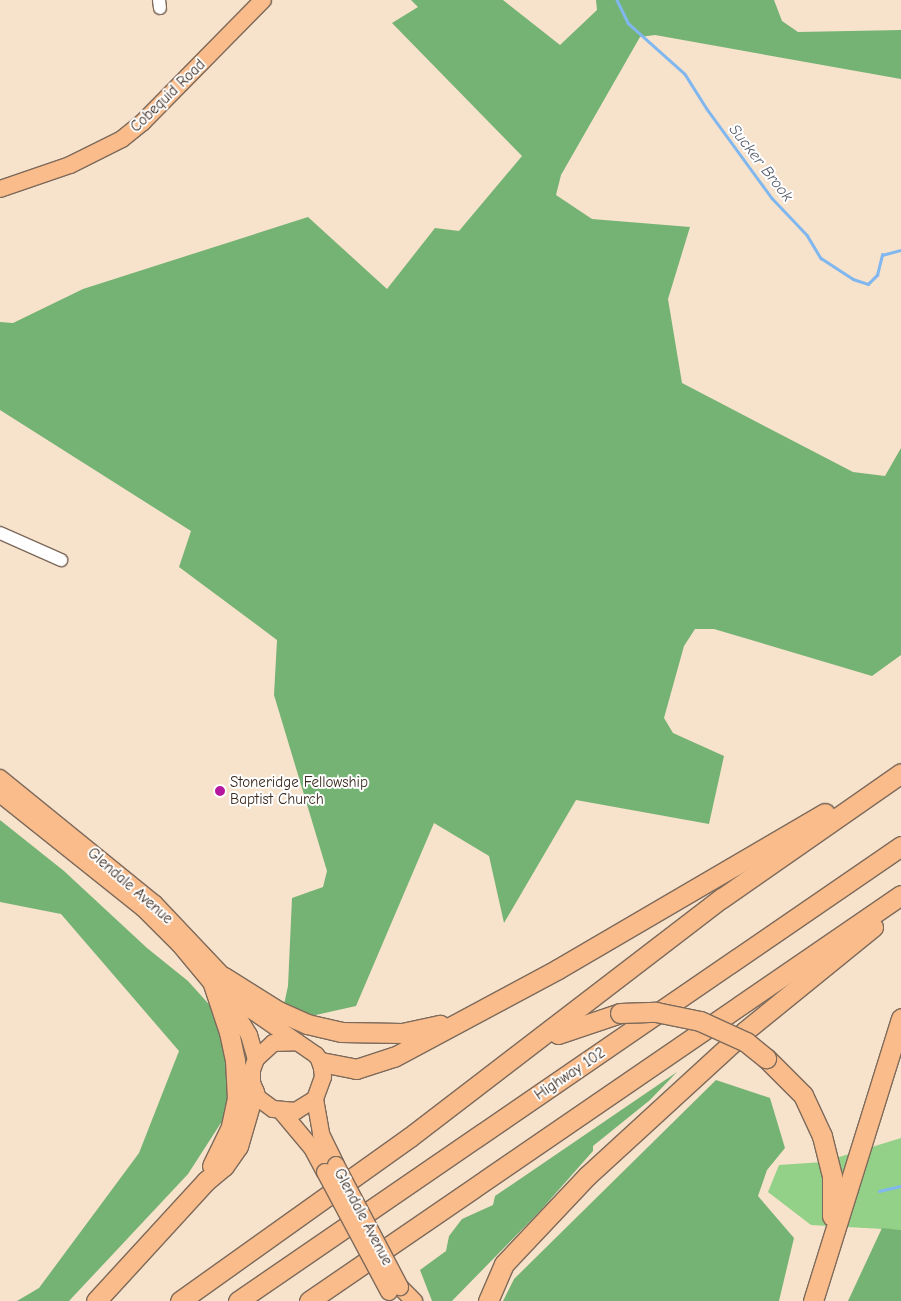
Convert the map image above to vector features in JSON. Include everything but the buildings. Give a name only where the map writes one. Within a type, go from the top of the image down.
[{"type":"highway","points":[[321,1062],[356,1069],[372,1067],[558,969],[901,768]]},
{"type":"highway","points":[[180,1301],[496,1073],[722,898],[901,773]]},
{"type":"highway","name":"Highway 102","points":[[238,1301],[901,846]]},
{"type":"highway","points":[[309,1301],[901,895]]},
{"type":"highway","points":[[488,1301],[504,1264],[587,1176],[746,1031],[901,904]]},
{"type":"highway","points":[[218,979],[307,1024],[341,1032],[402,1033],[458,1022]]},
{"type":"highway","points":[[206,1181],[231,1127],[237,1098],[235,1060],[218,979]]},
{"type":"highway","points":[[496,1073],[557,1035],[620,1013],[656,1012],[700,1021],[746,1042],[766,1058],[803,1095],[822,1136],[832,1176],[831,1235]]},
{"type":"highway","points":[[813,1301],[831,1235],[901,1018]]},
{"type":"highway","points":[[96,1301],[206,1181],[224,1166],[238,1146],[248,1122],[254,1091]]},
{"type":"main road","name":"Cobequid Road","points":[[0,189],[70,165],[122,139],[143,122],[264,0]]},
{"type":"main road","name":"Glendale Avenue","points":[[0,778],[154,903],[218,979],[245,1027],[256,1059],[252,1070],[254,1091],[263,1103],[281,1111],[331,1169]]},
{"type":"main road","name":"Glendale Avenue","points":[[0,794],[143,908],[251,1010],[297,1042],[308,1047],[321,1062],[323,1077],[315,1099],[321,1134],[331,1169],[395,1293],[414,1301]]},
{"type":"main road","points":[[256,1059],[273,1043],[297,1042]]},
{"type":"main road","points":[[281,1111],[296,1111],[315,1099]]},
{"type":"street","points":[[0,533],[61,560]]},
{"type":"green space","points":[[411,0],[503,0],[560,45],[597,10],[596,0],[774,0],[782,21],[798,32],[901,30],[901,79],[655,35],[640,37],[561,175],[556,195],[592,219],[690,227],[668,299],[682,383],[853,472],[885,476],[901,448],[901,655],[872,676],[714,629],[695,629],[684,646],[664,718],[673,733],[724,756],[709,824],[576,800],[504,923],[489,856],[434,823],[356,1006],[280,1023],[288,986],[292,898],[323,887],[327,871],[274,695],[277,640],[179,567],[191,531],[0,410],[0,322],[13,323],[83,289],[308,217],[387,289],[435,228],[459,231],[522,156],[392,23],[418,7]]},
{"type":"green space","points":[[0,820],[64,871],[147,948],[188,981],[215,1011],[237,1098],[188,1174],[69,1301],[17,1301],[39,1288],[139,1153],[179,1051],[61,914],[0,902]]},
{"type":"green space","points":[[677,1072],[650,1100],[593,1146],[593,1151],[540,1211],[452,1301],[432,1301],[420,1270],[446,1251],[449,1236],[462,1219],[493,1205],[495,1196]]},
{"type":"green space","points":[[716,1080],[770,1098],[785,1148],[767,1170],[758,1196],[794,1238],[779,1301],[503,1301],[514,1279]]},
{"type":"green space","points":[[901,1138],[901,1230],[811,1225],[768,1192],[779,1165],[823,1162]]},
{"type":"green space","points":[[882,1228],[901,1230],[901,1301],[848,1301]]},
{"type":"waterway","name":"Sucker Brook","points":[[617,0],[628,23],[685,74],[707,109],[772,198],[807,235],[821,258],[853,279],[868,284],[877,275],[882,255],[901,250]]},
{"type":"waterway","points":[[879,1191],[901,1186]]},
{"type":"place","name":"Stoneridge Fellowship Baptist Church","points":[[220,791]]}]
